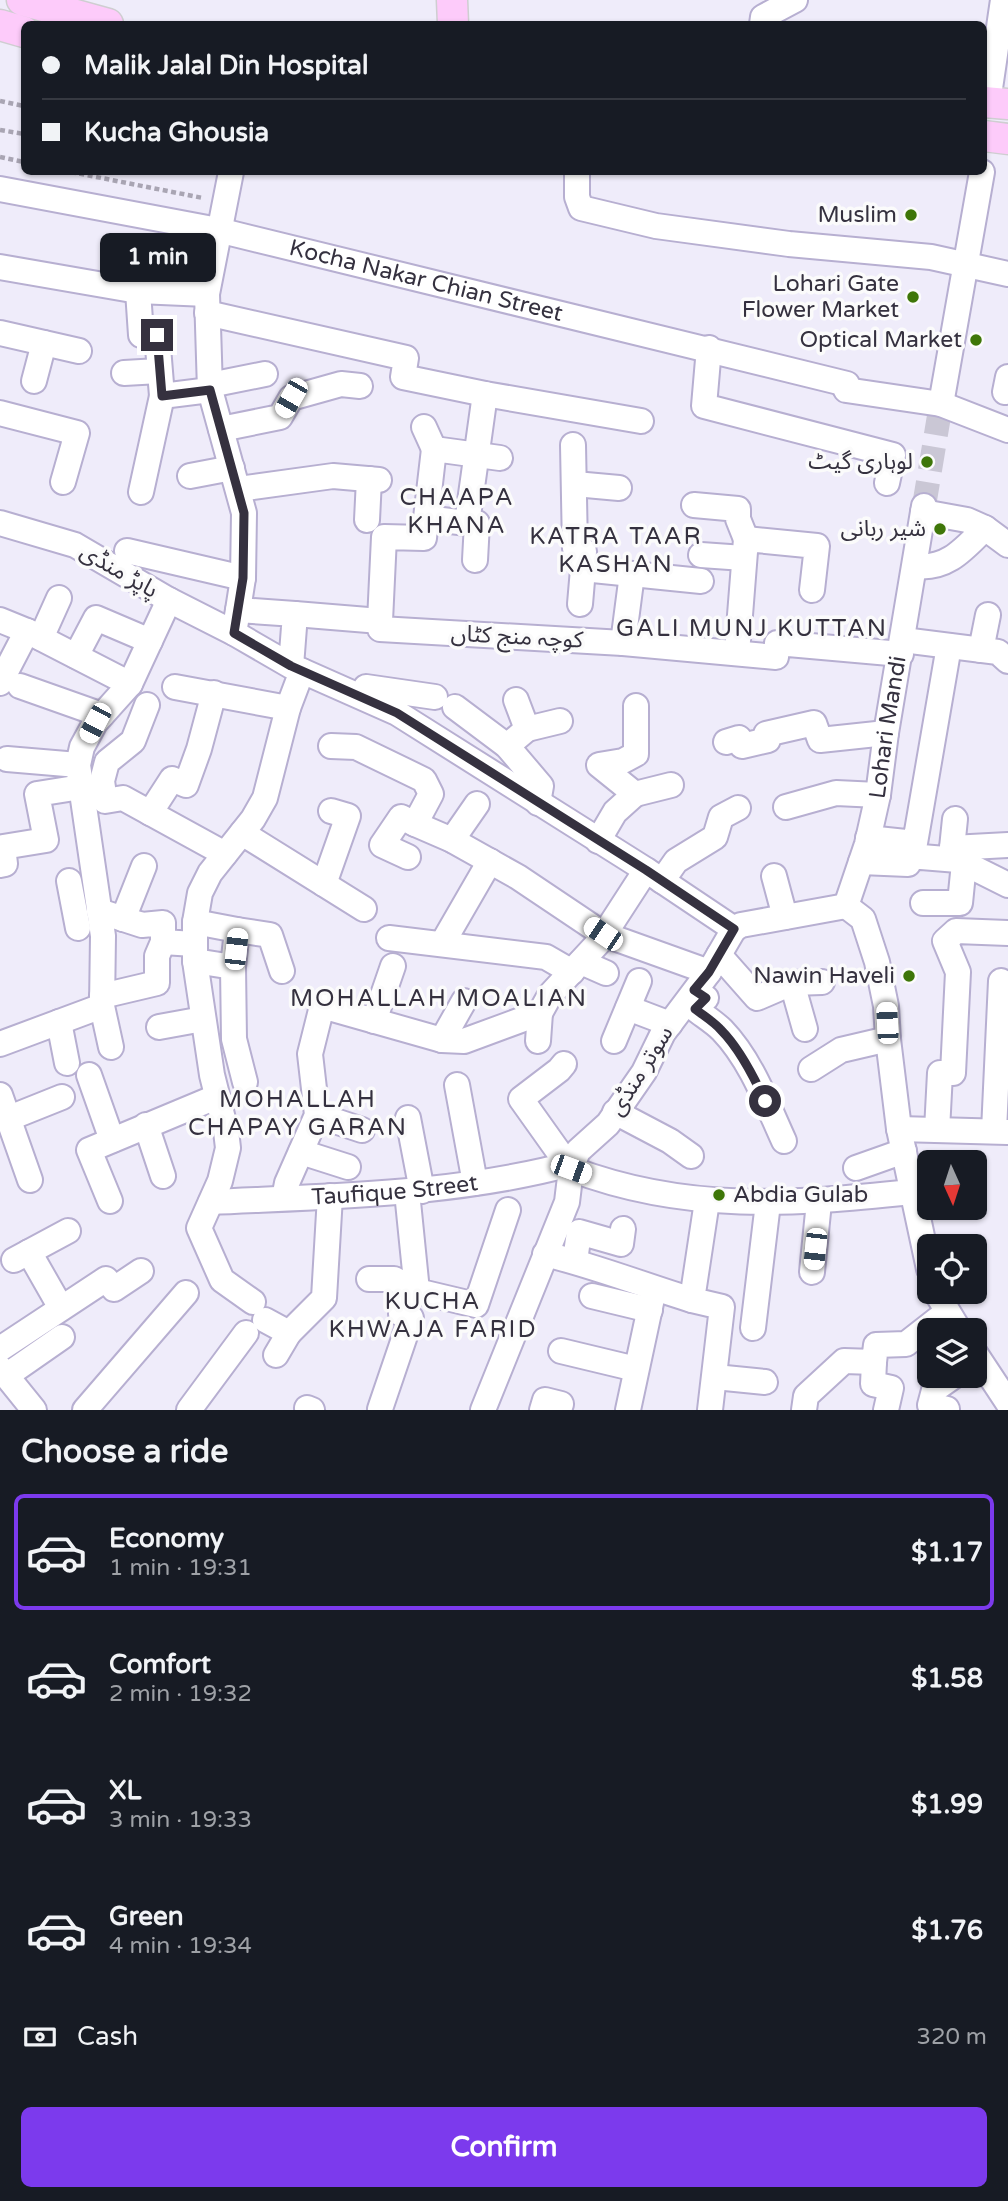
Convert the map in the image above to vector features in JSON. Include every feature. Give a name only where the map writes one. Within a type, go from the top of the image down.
[{"type":"main road","points":[[452,0],[453,21]]},
{"type":"main road","points":[[26,1],[97,21]]},
{"type":"main road","points":[[0,25],[21,31]]},
{"type":"street","points":[[762,21],[763,17],[794,0]]},
{"type":"street","points":[[993,102],[989,58],[1003,0]]},
{"type":"street","points":[[229,175],[207,304],[210,387],[244,513],[243,578],[236,622]]},
{"type":"street","points":[[577,175],[580,208],[656,226],[789,244],[931,257],[1008,274]]},
{"type":"street","points":[[941,404],[981,175]]},
{"type":"street","name":"Kocha Nakar Chian Street","points":[[0,189],[218,230],[709,348],[847,387],[941,404],[1008,430]]},
{"type":"street","points":[[0,267],[207,304],[349,346],[406,358],[403,377],[641,421]]},
{"type":"street","points":[[138,291],[141,335],[157,335],[162,396],[141,492]]},
{"type":"street","points":[[0,333],[79,351]]},
{"type":"street","points":[[34,382],[44,343]]},
{"type":"street","points":[[221,429],[280,417],[291,398],[350,385],[349,346]]},
{"type":"street","points":[[709,348],[704,406],[893,455],[887,483]]},
{"type":"street","points":[[124,373],[159,371]]},
{"type":"street","points":[[162,396],[265,374]]},
{"type":"street","points":[[467,523],[485,394]]},
{"type":"street","points":[[0,413],[77,433],[63,482]]},
{"type":"street","points":[[380,621],[383,537],[424,538],[429,438],[476,454],[500,458]]},
{"type":"street","points":[[573,445],[575,549],[584,551],[580,604]]},
{"type":"street","points":[[190,476],[236,479],[333,475],[374,480],[368,520]]},
{"type":"street","points":[[575,484],[619,488]]},
{"type":"street","points":[[694,505],[738,509],[745,549],[737,653]]},
{"type":"street","name":"Lohari Mandi","points":[[846,906],[868,838],[878,795],[924,509],[967,520],[985,528]]},
{"type":"street","points":[[426,518],[477,523],[475,560]]},
{"type":"street","name":"پاپڑ منڈی","points":[[0,523],[75,545],[169,600],[236,622],[297,668]]},
{"type":"street","points":[[915,566],[927,568],[940,565],[956,556],[985,528],[1008,545]]},
{"type":"street","points":[[701,555],[745,549],[817,546],[812,590]]},
{"type":"street","points":[[127,551],[243,578]]},
{"type":"street","points":[[583,569],[701,581]]},
{"type":"street","points":[[624,643],[632,574]]},
{"type":"street","points":[[59,598],[34,634],[10,685],[102,715]]},
{"type":"street","points":[[111,1047],[102,1001],[93,922],[80,776],[82,747],[102,715],[130,684],[169,600]]},
{"type":"street","points":[[289,1333],[254,1318],[222,1280],[199,1228],[220,1181],[228,1148],[203,1019],[195,942],[200,893],[211,873],[253,820],[265,798],[297,668],[295,614]]},
{"type":"street","name":"کوچہ منج کٹاں","points":[[236,622],[295,614],[380,621],[380,629],[624,643],[776,657],[777,643],[902,647]]},
{"type":"street","points":[[981,650],[988,615]]},
{"type":"street","points":[[76,656],[96,618],[150,640]]},
{"type":"street","points":[[0,620],[34,634],[130,684]]},
{"type":"street","points":[[902,647],[949,646],[998,652],[1008,661]]},
{"type":"street","points":[[868,838],[915,842],[949,646]]},
{"type":"street","points":[[297,668],[397,713],[654,875],[734,929],[741,925],[846,906],[863,919],[877,962],[886,1006],[902,1140],[922,1234]]},
{"type":"street","points":[[363,698],[366,687],[445,702],[507,746],[541,786],[538,803]]},
{"type":"street","points":[[175,688],[288,708]]},
{"type":"street","points":[[150,813],[172,779],[186,785],[200,749],[214,693]]},
{"type":"street","points":[[516,700],[527,729]]},
{"type":"street","points":[[147,705],[133,741],[107,762],[102,781],[105,801],[123,798],[225,854]]},
{"type":"street","points":[[635,794],[599,765],[623,761],[636,754],[636,706]]},
{"type":"street","points":[[507,746],[527,729],[560,720]]},
{"type":"street","points":[[726,742],[739,738],[742,746],[768,740],[766,734],[814,723],[820,740],[886,733]]},
{"type":"street","points":[[331,746],[356,747],[424,780],[430,794],[415,824]]},
{"type":"street","points":[[7,759],[80,776]]},
{"type":"street","points":[[0,865],[5,864],[3,847],[46,840],[37,794],[80,776]]},
{"type":"street","points":[[598,841],[615,812],[635,794],[671,785]]},
{"type":"street","points":[[786,807],[836,793],[878,795]]},
{"type":"street","points":[[452,840],[477,804]]},
{"type":"street","points":[[538,1041],[540,1013],[551,995],[603,934],[654,875],[715,837],[721,817],[738,808]]},
{"type":"street","points":[[324,884],[348,816],[331,811]]},
{"type":"street","points":[[408,857],[382,845],[401,817],[452,840],[518,877],[603,934],[707,973],[757,998],[792,983],[822,982]]},
{"type":"street","points":[[923,903],[960,903],[955,819]]},
{"type":"street","points":[[242,833],[364,909]]},
{"type":"street","points":[[861,862],[908,864],[909,856],[956,857],[1008,845]]},
{"type":"street","points":[[956,857],[1008,885]]},
{"type":"street","points":[[442,944],[490,862]]},
{"type":"street","points":[[93,922],[144,866]]},
{"type":"street","points":[[774,876],[785,917]]},
{"type":"street","points":[[69,881],[93,922]]},
{"type":"street","points":[[0,1044],[59,1022],[102,1001],[157,983],[157,956],[163,942],[163,923],[142,925],[93,922]]},
{"type":"street","name":"سوتر منڈی","points":[[483,1410],[567,1202],[571,1166],[578,1151],[608,1124],[644,1072],[670,1024],[707,973],[734,929]]},
{"type":"street","points":[[163,942],[195,942],[237,930],[270,935],[282,971]]},
{"type":"street","points":[[237,930],[233,967],[234,1039],[246,1082]]},
{"type":"street","points":[[937,1130],[940,1073],[953,1073],[958,972],[945,941],[956,932],[1008,933]]},
{"type":"street","points":[[389,938],[546,957],[577,967],[606,972]]},
{"type":"street","points":[[195,942],[233,967]]},
{"type":"street","points":[[374,1021],[393,966]]},
{"type":"street","points":[[707,973],[706,998],[695,1009],[721,1030],[734,1045],[755,1079],[784,1141]]},
{"type":"street","points":[[614,1041],[639,981]]},
{"type":"street","points":[[856,1168],[902,1140],[937,1130],[1001,1131],[1001,981]]},
{"type":"street","points":[[792,983],[805,1029]]},
{"type":"street","points":[[442,1040],[464,1001]]},
{"type":"street","points":[[284,1198],[317,1115],[310,1054],[322,1006],[442,1040],[464,1041],[540,1013]]},
{"type":"street","points":[[628,1009],[670,1024]]},
{"type":"street","points":[[159,1027],[203,1019]]},
{"type":"street","points":[[59,1022],[67,1063]]},
{"type":"street","points":[[811,1069],[841,1051],[888,1039]]},
{"type":"street","points":[[564,1064],[521,1099],[571,1166],[606,1182],[640,1191],[707,1201],[768,1203],[819,1202],[913,1192]]},
{"type":"street","points":[[89,1075],[112,1140]]},
{"type":"street","points":[[457,1086],[475,1183]]},
{"type":"street","points":[[0,1095],[30,1180]]},
{"type":"street","points":[[7,1119],[62,1097]]},
{"type":"street","points":[[110,1201],[89,1150],[216,1097]]},
{"type":"street","points":[[615,1112],[670,1141],[691,1156]]},
{"type":"street","points":[[317,1115],[362,1130]]},
{"type":"street","points":[[380,1409],[411,1318],[401,1314],[412,1288],[414,1192],[408,1118]]},
{"type":"street","points":[[146,1125],[163,1175]]},
{"type":"street","points":[[301,1152],[348,1167]]},
{"type":"street","name":"Taufique Street","points":[[211,1202],[414,1192],[516,1178],[571,1166]]},
{"type":"street","points":[[276,1355],[289,1333],[324,1298],[330,1196]]},
{"type":"street","points":[[692,1300],[707,1201]]},
{"type":"street","points":[[813,1272],[819,1202]]},
{"type":"street","points":[[752,1328],[768,1203]]},
{"type":"street","points":[[369,1279],[394,1279],[412,1288],[476,1305],[508,1210]]},
{"type":"street","points":[[575,1261],[579,1232],[621,1244],[623,1229]]},
{"type":"street","points":[[61,1308],[21,1256],[68,1231]]},
{"type":"street","points":[[545,1254],[575,1261],[652,1299]]},
{"type":"street","points":[[0,1349],[106,1279],[114,1289],[141,1271]]},
{"type":"street","points":[[85,1410],[186,1293]]},
{"type":"street","points":[[592,1296],[692,1300],[723,1307],[710,1410]]},
{"type":"street","points":[[628,1410],[652,1299]]},
{"type":"street","points":[[886,1410],[891,1388],[873,1384],[876,1345],[906,1344],[947,1311]]},
{"type":"street","points":[[189,1410],[254,1318]]},
{"type":"street","points":[[34,1410],[2,1379],[61,1337]]},
{"type":"street","points":[[561,1351],[636,1369]]},
{"type":"street","points":[[804,1410],[806,1396],[844,1361],[874,1362]]},
{"type":"street","points":[[987,1367],[1008,1403]]},
{"type":"street","points":[[715,1377],[765,1382]]},
{"type":"street","points":[[937,1388],[930,1405],[947,1409]]},
{"type":"street","points":[[542,1410],[545,1400],[561,1404],[559,1410]]},
{"type":"path","points":[[0,101],[21,105]]},
{"type":"path","points":[[0,130],[21,134]]},
{"type":"path","points":[[0,157],[21,161]]},
{"type":"path","points":[[86,175],[224,203]]},
{"type":"tunnel","points":[[924,506],[941,404]]},
{"type":"place","name":"Muslim","points":[[911,215]]},
{"type":"place","name":"Lohari Gate Flower Market","points":[[913,297]]},
{"type":"place","name":"Optical Market","points":[[976,340]]},
{"type":"place","name":"لوہاری گیٹ","points":[[927,462]]},
{"type":"place","name":"شیر ربانی","points":[[940,529]]},
{"type":"place","name":"Nawin Haveli","points":[[909,976]]},
{"type":"place","name":"Abdia Gulab","points":[[719,1195]]},
{"type":"district","name":"CHAAPA KHANA","points":[[457,511]]},
{"type":"district","name":"KATRA TAAR KASHAN","points":[[616,550]]},
{"type":"district","name":"GALI MUNJ KUTTAN","points":[[752,628]]},
{"type":"district","name":"MOHALLAH MOALIAN","points":[[439,998]]},
{"type":"district","name":"MOHALLAH CHAPAY GARAN","points":[[298,1113]]},
{"type":"district","name":"KUCHA KHWAJA FARID","points":[[433,1315]]},
{"type":"route","points":[[157,335],[162,396],[210,390],[239,489],[244,513],[243,578],[234,633],[291,666],[397,713],[695,901],[734,929],[709,972],[694,990],[706,998],[695,1009],[721,1030],[734,1045],[765,1101]]}]
